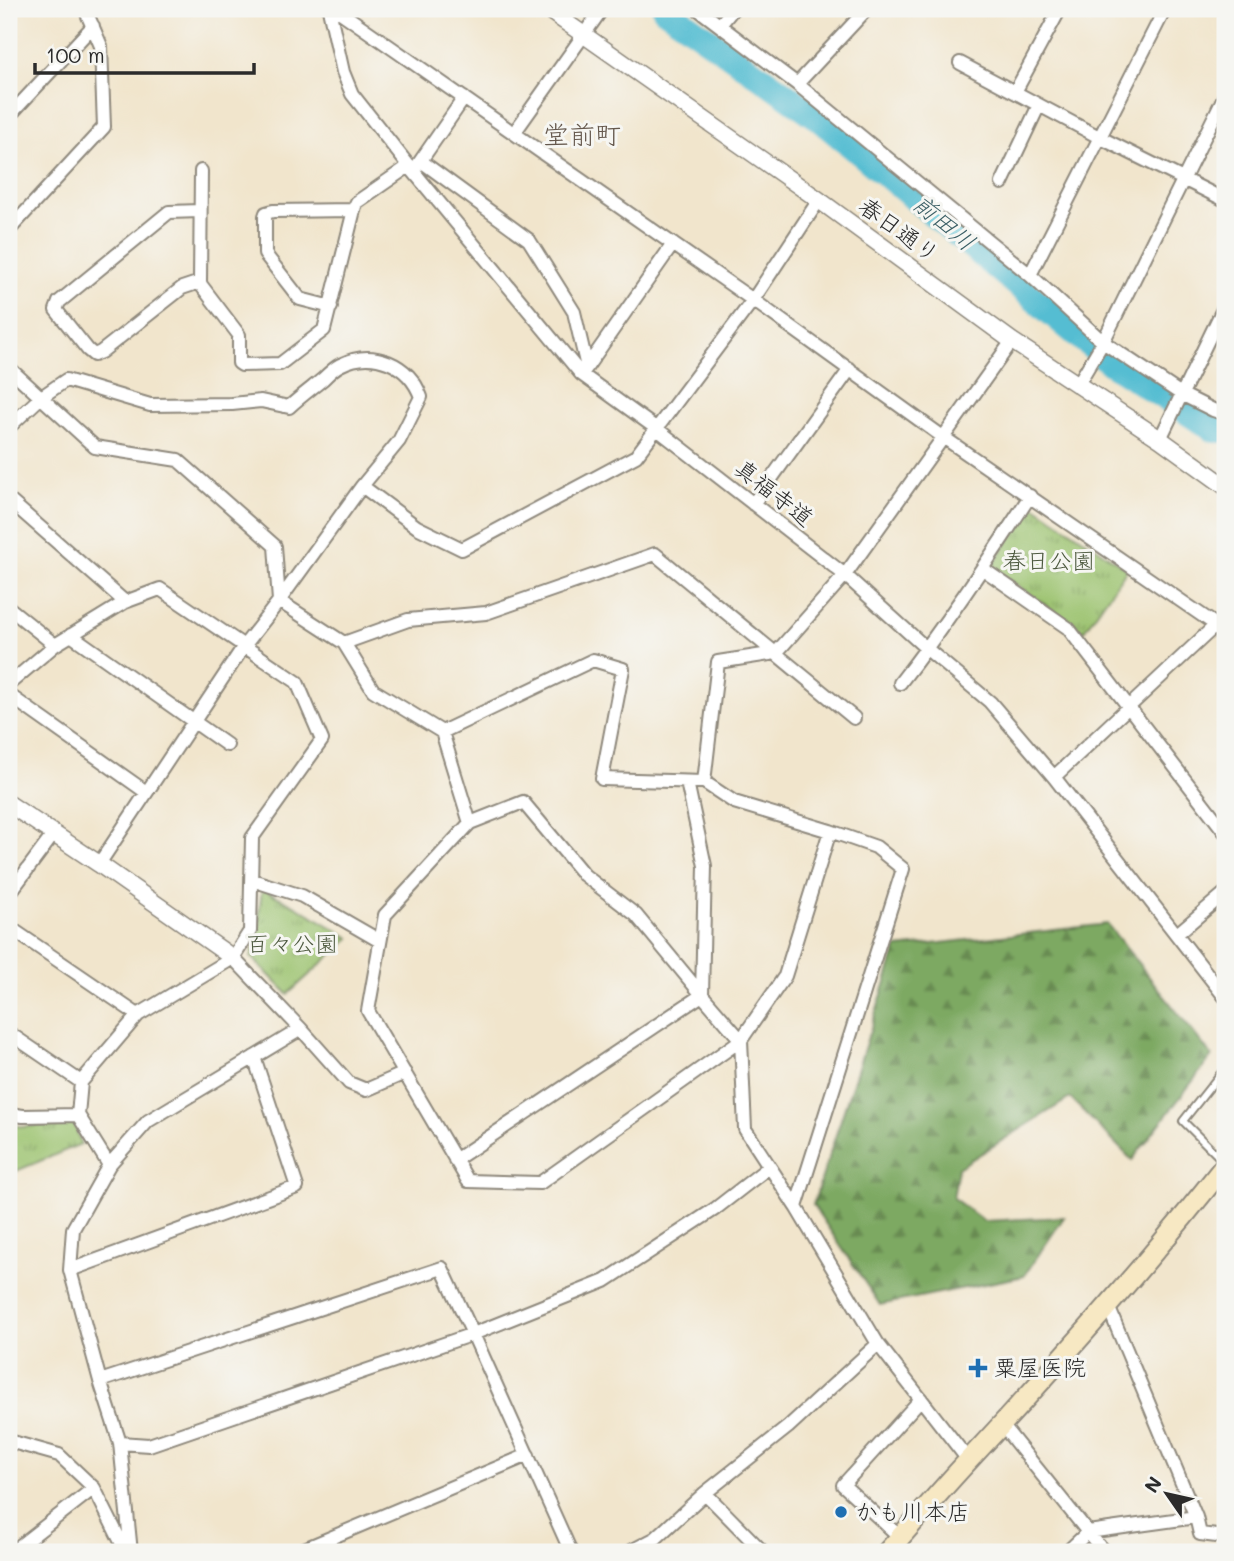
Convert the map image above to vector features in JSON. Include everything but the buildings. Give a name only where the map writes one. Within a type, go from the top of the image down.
[{"type":"main road","points":[[887,1552],[1108,1306],[1171,1233],[1225,1164]]},
{"type":"street","points":[[9,230],[104,127],[101,46],[85,9]]},
{"type":"street","name":"真福寺道","points":[[330,9],[343,72],[352,94],[584,370],[845,575],[990,702],[1054,777],[1225,997]]},
{"type":"street","points":[[336,9],[753,299],[943,437],[1216,625],[1225,641]]},
{"type":"street","name":"春日通り","points":[[547,9],[819,200],[1012,341],[1160,439],[1225,486]]},
{"type":"street","points":[[514,133],[602,9]]},
{"type":"street","points":[[698,9],[797,84],[1030,275],[1103,342],[1181,394],[1225,414]]},
{"type":"street","points":[[720,25],[733,9]]},
{"type":"street","points":[[797,84],[867,9]]},
{"type":"street","points":[[1015,92],[1060,9]]},
{"type":"street","points":[[1030,275],[1165,9]]},
{"type":"street","points":[[9,116],[93,26]]},
{"type":"street","points":[[961,64],[1225,200]]},
{"type":"street","points":[[1077,384],[1103,342],[1225,95]]},
{"type":"street","points":[[201,171],[201,285],[239,334],[239,363],[281,365],[324,330],[357,202],[414,166],[464,98]]},
{"type":"street","points":[[1002,183],[1040,105]]},
{"type":"street","points":[[414,166],[529,240],[574,312],[584,370]]},
{"type":"street","points":[[362,486],[418,527],[462,549],[636,456],[753,299],[819,200]]},
{"type":"street","points":[[331,306],[296,296],[265,254],[265,216],[273,211],[354,210]]},
{"type":"street","points":[[200,211],[169,212],[60,302],[56,310],[94,355],[102,352],[182,288],[200,282]]},
{"type":"street","points":[[584,370],[673,244]]},
{"type":"street","points":[[1160,439],[1225,305]]},
{"type":"street","points":[[704,782],[718,662],[776,653],[845,575],[1012,341]]},
{"type":"street","points":[[9,427],[40,398],[66,380],[150,405],[261,401],[289,407],[340,365],[363,358],[384,360],[401,368],[417,386],[421,397],[399,441],[362,486],[244,646],[99,864]]},
{"type":"street","points":[[9,368],[95,447],[178,460],[275,546],[279,601]]},
{"type":"street","points":[[753,504],[850,369]]},
{"type":"street","points":[[900,683],[983,569],[1030,496]]},
{"type":"street","points":[[9,500],[125,602]]},
{"type":"street","points":[[344,643],[408,620],[486,613],[655,554],[854,718]]},
{"type":"street","points":[[983,569],[1068,628],[1225,832]]},
{"type":"street","points":[[9,684],[55,645],[125,602],[160,589],[297,682],[322,740],[251,838],[250,931],[233,958],[138,1015],[81,1082],[78,1115],[110,1165]]},
{"type":"street","points":[[279,601],[344,643],[373,690],[442,732],[470,823]]},
{"type":"street","points":[[9,608],[55,645]]},
{"type":"street","points":[[1054,777],[1216,625]]},
{"type":"street","points":[[71,635],[227,745]]},
{"type":"street","points":[[442,732],[593,660],[624,669],[602,779],[704,782],[734,802],[876,847],[903,869],[796,1207]]},
{"type":"street","points":[[9,695],[146,792]]},
{"type":"street","points":[[687,782],[705,866],[702,995]]},
{"type":"street","points":[[830,831],[785,976],[741,1040],[540,1183],[468,1181],[368,1011],[385,915],[470,823],[523,802],[584,874],[636,915],[741,1040],[745,1129],[796,1207],[878,1344],[969,1461]]},
{"type":"street","points":[[9,804],[233,958],[349,1083],[366,1090],[405,1073]]},
{"type":"street","points":[[9,894],[53,835]]},
{"type":"street","points":[[252,880],[302,896],[380,941]]},
{"type":"street","points":[[1177,934],[1225,893]]},
{"type":"street","points":[[9,927],[138,1015]]},
{"type":"street","points":[[455,1160],[702,995]]},
{"type":"street","points":[[128,1552],[120,1443],[69,1270],[73,1229],[110,1165],[148,1121],[301,1029]]},
{"type":"street","points":[[9,1033],[81,1082]]},
{"type":"street","points":[[69,1270],[297,1187],[254,1058]]},
{"type":"street","points":[[9,1114],[78,1115]]},
{"type":"street","points":[[120,1443],[149,1445],[473,1334],[605,1281],[715,1209],[769,1167]]},
{"type":"street","points":[[100,1381],[442,1268],[571,1552]]},
{"type":"street","points":[[1108,1306],[1196,1517],[1200,1534],[1225,1537]]},
{"type":"street","points":[[628,1552],[656,1538],[705,1493],[788,1427],[878,1344]]},
{"type":"street","points":[[900,1537],[843,1485],[921,1398]]},
{"type":"street","points":[[1002,1425],[1104,1552]]},
{"type":"street","points":[[9,1441],[59,1455],[94,1488],[128,1552]]},
{"type":"street","points":[[297,1552],[528,1455]]},
{"type":"street","points":[[12,1552],[94,1488]]},
{"type":"street","points":[[705,1493],[754,1550]]},
{"type":"street","points":[[1066,1552],[1088,1532],[1196,1517]]},
{"type":"lane","points":[[1225,1068],[1183,1121],[1225,1164]]},
{"type":"green space","name":"春日公園","points":[[1032,504],[1127,569],[1084,631],[991,568]]},
{"type":"green space","name":"百々公園","points":[[262,889],[350,938],[288,994],[251,957]]},
{"type":"green space","points":[[1107,924],[1212,1056],[1132,1160],[1070,1098],[958,1168],[953,1198],[984,1221],[1064,1217],[1024,1276],[880,1305],[813,1205],[897,948]]},
{"type":"green space","points":[[74,1122],[81,1144],[9,1174],[9,1124],[23,1127]]},
{"type":"waterway","name":"前田川","points":[[665,9],[816,116],[1111,363],[1215,430],[1225,430]]},
{"type":"place","name":"粟屋医院","points":[[978,1368]]},
{"type":"place","name":"かも川本店","points":[[841,1512]]},
{"type":"district","name":"堂前町","points":[[582,135]]}]
